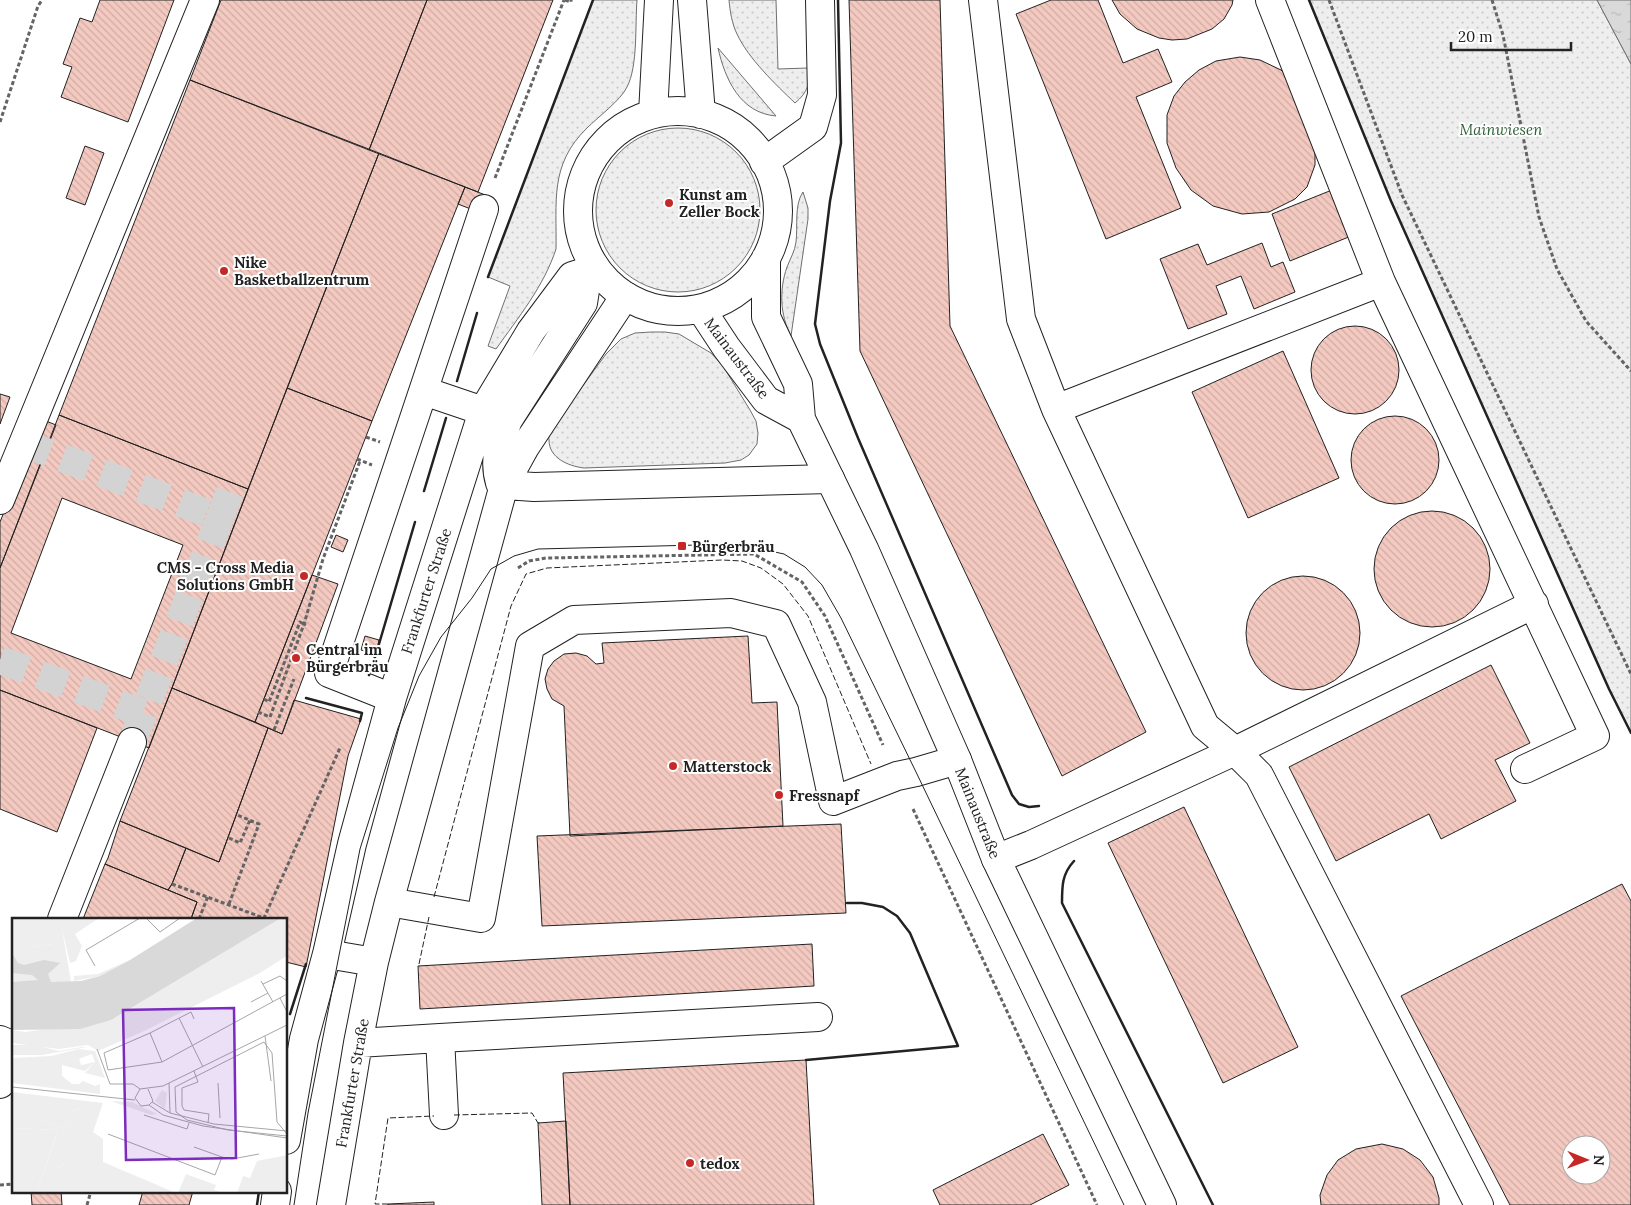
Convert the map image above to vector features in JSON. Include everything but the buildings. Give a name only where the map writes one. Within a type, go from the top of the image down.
[{"type":"street","points":[[0,500],[206,0]]},
{"type":"street","points":[[653,114],[659,0]]},
{"type":"street","points":[[692,0],[701,114]]},
{"type":"street","points":[[764,162],[813,127],[822,95],[820,0]]},
{"type":"street","points":[[983,0],[1021,319],[1056,409],[1205,726],[1235,751],[1259,775],[1479,1205]]},
{"type":"street","points":[[1270,0],[1381,282],[1595,736],[1525,769]]},
{"type":"street","points":[[591,268],[625,296],[641,305],[658,310],[676,312],[700,309],[727,298],[750,281],[766,258],[775,235],[778,210],[774,184],[764,162],[748,140],[726,124],[701,114],[677,111],[653,114],[624,127],[601,147],[585,174],[578,205],[581,236],[591,268],[583,303],[508,420],[500,440],[497,458],[497,473],[500,483],[504,485],[534,487],[830,480]]},
{"type":"street","points":[[392,698],[330,673],[484,209]]},
{"type":"street","name":"Mainaustraße","points":[[766,258],[766,317],[798,384],[801,419],[864,549],[957,760],[996,859],[1162,1205]]},
{"type":"street","name":"Frankfurter Straße","points":[[288,1117],[295,1036],[327,954],[352,844],[392,698],[483,411],[531,330],[572,276],[591,268]]},
{"type":"street","points":[[1056,409],[1381,282]]},
{"type":"street","name":"Frankfurter Straße","points":[[331,1205],[358,1043],[374,962],[504,485],[525,446],[625,296]]},
{"type":"street","name":"Mainaustraße","points":[[700,309],[766,400],[801,419]]},
{"type":"street","points":[[424,391],[483,411]]},
{"type":"street","points":[[996,859],[1031,845],[1235,751],[1534,604]]},
{"type":"street","points":[[390,902],[480,918],[530,646],[574,620],[731,613],[776,624],[812,702],[833,801],[897,776],[957,760]]},
{"type":"street","points":[[62,918],[132,742]]},
{"type":"street","points":[[327,954],[374,962]]},
{"type":"street","points":[[358,1043],[818,1017]]},
{"type":"street","points":[[440,1038],[444,1115]]},
{"type":"street","points":[[0,1084],[9,1042]]},
{"type":"street","points":[[275,1205],[277,1192]]},
{"type":"path","points":[[0,122],[38,6],[42,0]]},
{"type":"path","points":[[495,178],[564,0],[570,2],[571,0]]},
{"type":"path","points":[[1329,0],[1402,195],[1631,674]]},
{"type":"path","points":[[1492,0],[1504,35],[1539,217],[1557,270],[1586,321],[1631,371]]},
{"type":"path","points":[[366,444],[368,436],[380,442]]},
{"type":"path","points":[[258,712],[270,717],[304,624],[323,559],[363,453]]},
{"type":"path","points":[[357,459],[372,465]]},
{"type":"path","points":[[264,699],[269,702],[300,622]]},
{"type":"path","points":[[172,884],[264,918],[341,745]]},
{"type":"path","points":[[229,904],[256,839],[260,824],[237,815]]},
{"type":"path","points":[[229,838],[240,842],[250,820]]},
{"type":"path","points":[[199,918],[208,896]]},
{"type":"path","points":[[87,1205],[91,1192]]},
{"type":"green space","points":[[593,0],[637,0],[631,78],[620,97],[587,128],[566,156],[558,185],[556,200],[556,249],[551,263],[538,289],[496,349],[488,346],[510,286],[488,277]]},
{"type":"green space","points":[[729,0],[776,0],[778,69],[808,68],[809,79],[807,87],[803,95],[795,103],[763,71],[742,43],[734,26]]},
{"type":"green space","name":"Mainwiesen","points":[[1309,0],[1597,0],[1631,64],[1631,733],[1609,689],[1391,201]]},
{"type":"green space","points":[[718,48],[776,116],[753,108],[736,93],[725,71]]},
{"type":"green space","points":[[678,128],[702,132],[723,142],[736,152],[746,165],[756,186],[760,210],[756,234],[746,255],[736,268],[723,278],[702,288],[678,292],[654,288],[633,278],[620,268],[610,255],[600,234],[596,210],[600,186],[610,165],[620,152],[633,142],[654,132]]},
{"type":"green space","points":[[803,192],[808,208],[808,219],[791,336],[783,311],[782,293],[784,276],[794,252],[797,236],[797,209]]},
{"type":"green space","points":[[635,333],[679,334],[711,353],[723,366],[756,421],[757,444],[749,455],[741,460],[725,463],[584,468],[560,460],[552,452],[549,435],[552,428],[606,354],[621,339]]},
{"type":"water","points":[[1597,0],[1631,0],[1631,64]]},
{"type":"tunnel","points":[[23,443],[220,518],[132,742]]},
{"type":"tunnel","points":[[220,518],[233,483]]},
{"type":"tunnel","points":[[0,660],[143,713]]},
{"type":"tram line","points":[[294,1205],[308,1113],[360,849],[398,728],[419,676],[441,637],[472,598],[491,569],[514,556],[538,549],[738,544],[784,554],[805,567],[822,585],[841,618],[1124,1205]]},
{"type":"fence","points":[[434,897],[511,606],[526,574],[547,568],[722,560],[742,561],[761,568],[783,584],[808,616],[871,764]]},
{"type":"fence","points":[[419,964],[429,917]]},
{"type":"fence","points":[[454,1115],[532,1113],[538,1123],[541,1123]]},
{"type":"fence","points":[[388,1204],[375,1204],[388,1118],[434,1116]]},
{"type":"wall","points":[[488,277],[593,0]]},
{"type":"wall","points":[[838,0],[841,143],[830,201],[815,324],[820,344],[858,438],[1012,795],[1019,804],[1029,807],[1039,806]]},
{"type":"wall","points":[[1309,0],[1391,201],[1609,689],[1631,733]]},
{"type":"wall","points":[[457,381],[477,313]]},
{"type":"wall","points":[[424,491],[446,418]]},
{"type":"wall","points":[[379,644],[415,522]]},
{"type":"wall","points":[[369,675],[377,651]]},
{"type":"wall","points":[[306,698],[362,713],[360,721]]},
{"type":"wall","points":[[1074,861],[1067,871],[1064,880],[1062,903],[1213,1205]]},
{"type":"wall","points":[[806,1060],[958,1046],[910,933],[897,916],[883,907],[862,903],[847,903]]},
{"type":"wall","points":[[290,1014],[306,964]]},
{"type":"wall","points":[[257,1205],[259,1192]]},
{"type":"place","name":"Kunst am Zeller Bock","points":[[669,203]]},
{"type":"place","name":"Nike Basketballzentrum","points":[[224,271]]},
{"type":"place","name":"Bürgerbräu","points":[[682,546]]},
{"type":"place","name":"CMS - Cross Media Solutions GmbH","points":[[304,576]]},
{"type":"place","name":"Central im Bürgerbräu","points":[[296,658]]},
{"type":"place","name":"Matterstock","points":[[673,766]]},
{"type":"place","name":"Fressnapf","points":[[779,795]]},
{"type":"place","name":"tedox","points":[[690,1163]]}]
